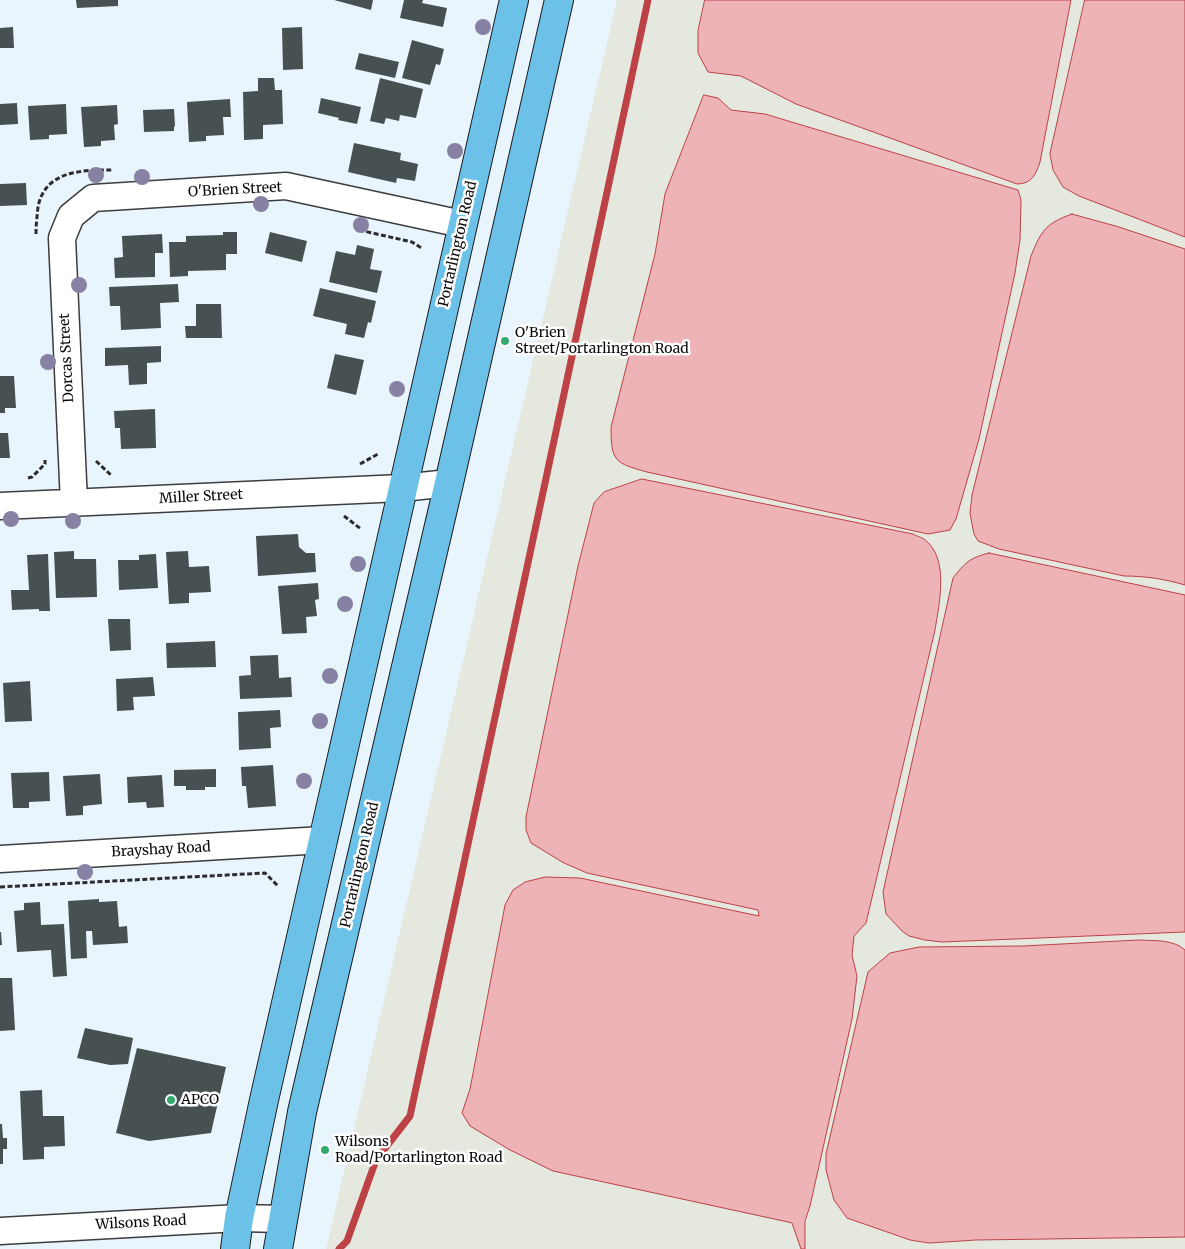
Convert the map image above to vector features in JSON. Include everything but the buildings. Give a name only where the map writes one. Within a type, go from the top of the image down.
[{"type":"main road","name":"Portarlington Road","points":[[235,1249],[239,1218],[323,840],[514,0]]},
{"type":"main road","name":"Portarlington Road","points":[[278,1249],[302,1112],[449,483],[559,0]]},
{"type":"street","name":"O'Brien Street","points":[[71,216],[93,198],[286,186],[462,224]]},
{"type":"street","name":"Dorcas Street","points":[[71,216],[62,238],[74,502]]},
{"type":"street","points":[[402,488],[449,483]]},
{"type":"street","name":"Miller Street","points":[[0,506],[402,488]]},
{"type":"street","name":"Brayshay Road","points":[[0,859],[323,840]]},
{"type":"street","name":"Wilsons Road","points":[[17,1237],[239,1218],[282,1219]]},
{"type":"path","points":[[35,239],[38,204],[46,190],[56,180],[69,173],[86,170],[115,170]]},
{"type":"path","points":[[354,228],[412,242],[423,249]]},
{"type":"path","points":[[24,478],[32,478],[45,464],[45,454]]},
{"type":"path","points":[[360,464],[378,454]]},
{"type":"path","points":[[91,456],[110,476],[120,475]]},
{"type":"path","points":[[0,886],[265,874],[278,886]]},
{"type":"shaded area","points":[[617,0],[1185,0],[1185,1249],[326,1249]]},
{"type":"shaded area","points":[[705,0],[1071,0],[1040,162],[1033,178],[1022,184],[1017,184],[796,104],[741,76],[708,72],[698,53],[698,31]]},
{"type":"shaded area","points":[[1085,0],[1185,0],[1185,237],[1079,196],[1063,187],[1053,170],[1050,154]]},
{"type":"shaded area","points":[[704,95],[718,98],[731,110],[765,114],[1018,190],[1021,200],[1020,240],[1015,273],[979,439],[956,519],[950,530],[928,534],[647,472],[622,463],[614,454],[611,427],[655,254],[665,194]]},
{"type":"shaded area","points":[[1072,214],[1185,249],[1185,585],[1155,578],[1124,576],[999,549],[978,541],[974,534],[970,513],[972,495],[1031,256],[1038,240],[1046,229],[1056,221]]},
{"type":"shaded area","points":[[642,479],[913,534],[924,539],[932,547],[940,569],[940,595],[935,630],[866,923],[854,936],[852,955],[857,976],[852,1019],[805,1221],[805,1249],[801,1249],[792,1223],[553,1171],[510,1150],[470,1126],[462,1113],[470,1089],[505,905],[513,890],[525,882],[545,877],[580,878],[759,916],[758,910],[587,873],[564,863],[531,843],[526,830],[526,817],[578,566],[594,503],[604,492]]},
{"type":"shaded area","points":[[989,553],[1185,595],[1185,932],[942,942],[909,936],[886,914],[883,892],[953,578],[968,562]]},
{"type":"shaded area","points":[[1139,940],[1169,942],[1185,950],[1185,1237],[976,1240],[929,1243],[910,1240],[847,1218],[834,1200],[826,1170],[826,1154],[868,972],[890,953],[919,947],[1023,946]]},
{"type":"waterway","points":[[339,1249],[347,1241],[376,1160],[410,1116],[648,0]]},
{"type":"place","name":"O'Brien Street/Portarlington Road","points":[[505,341]]},
{"type":"place","name":"APCO","points":[[171,1100]]},
{"type":"place","name":"Wilsons Road/Portarlington Road","points":[[325,1150]]}]
